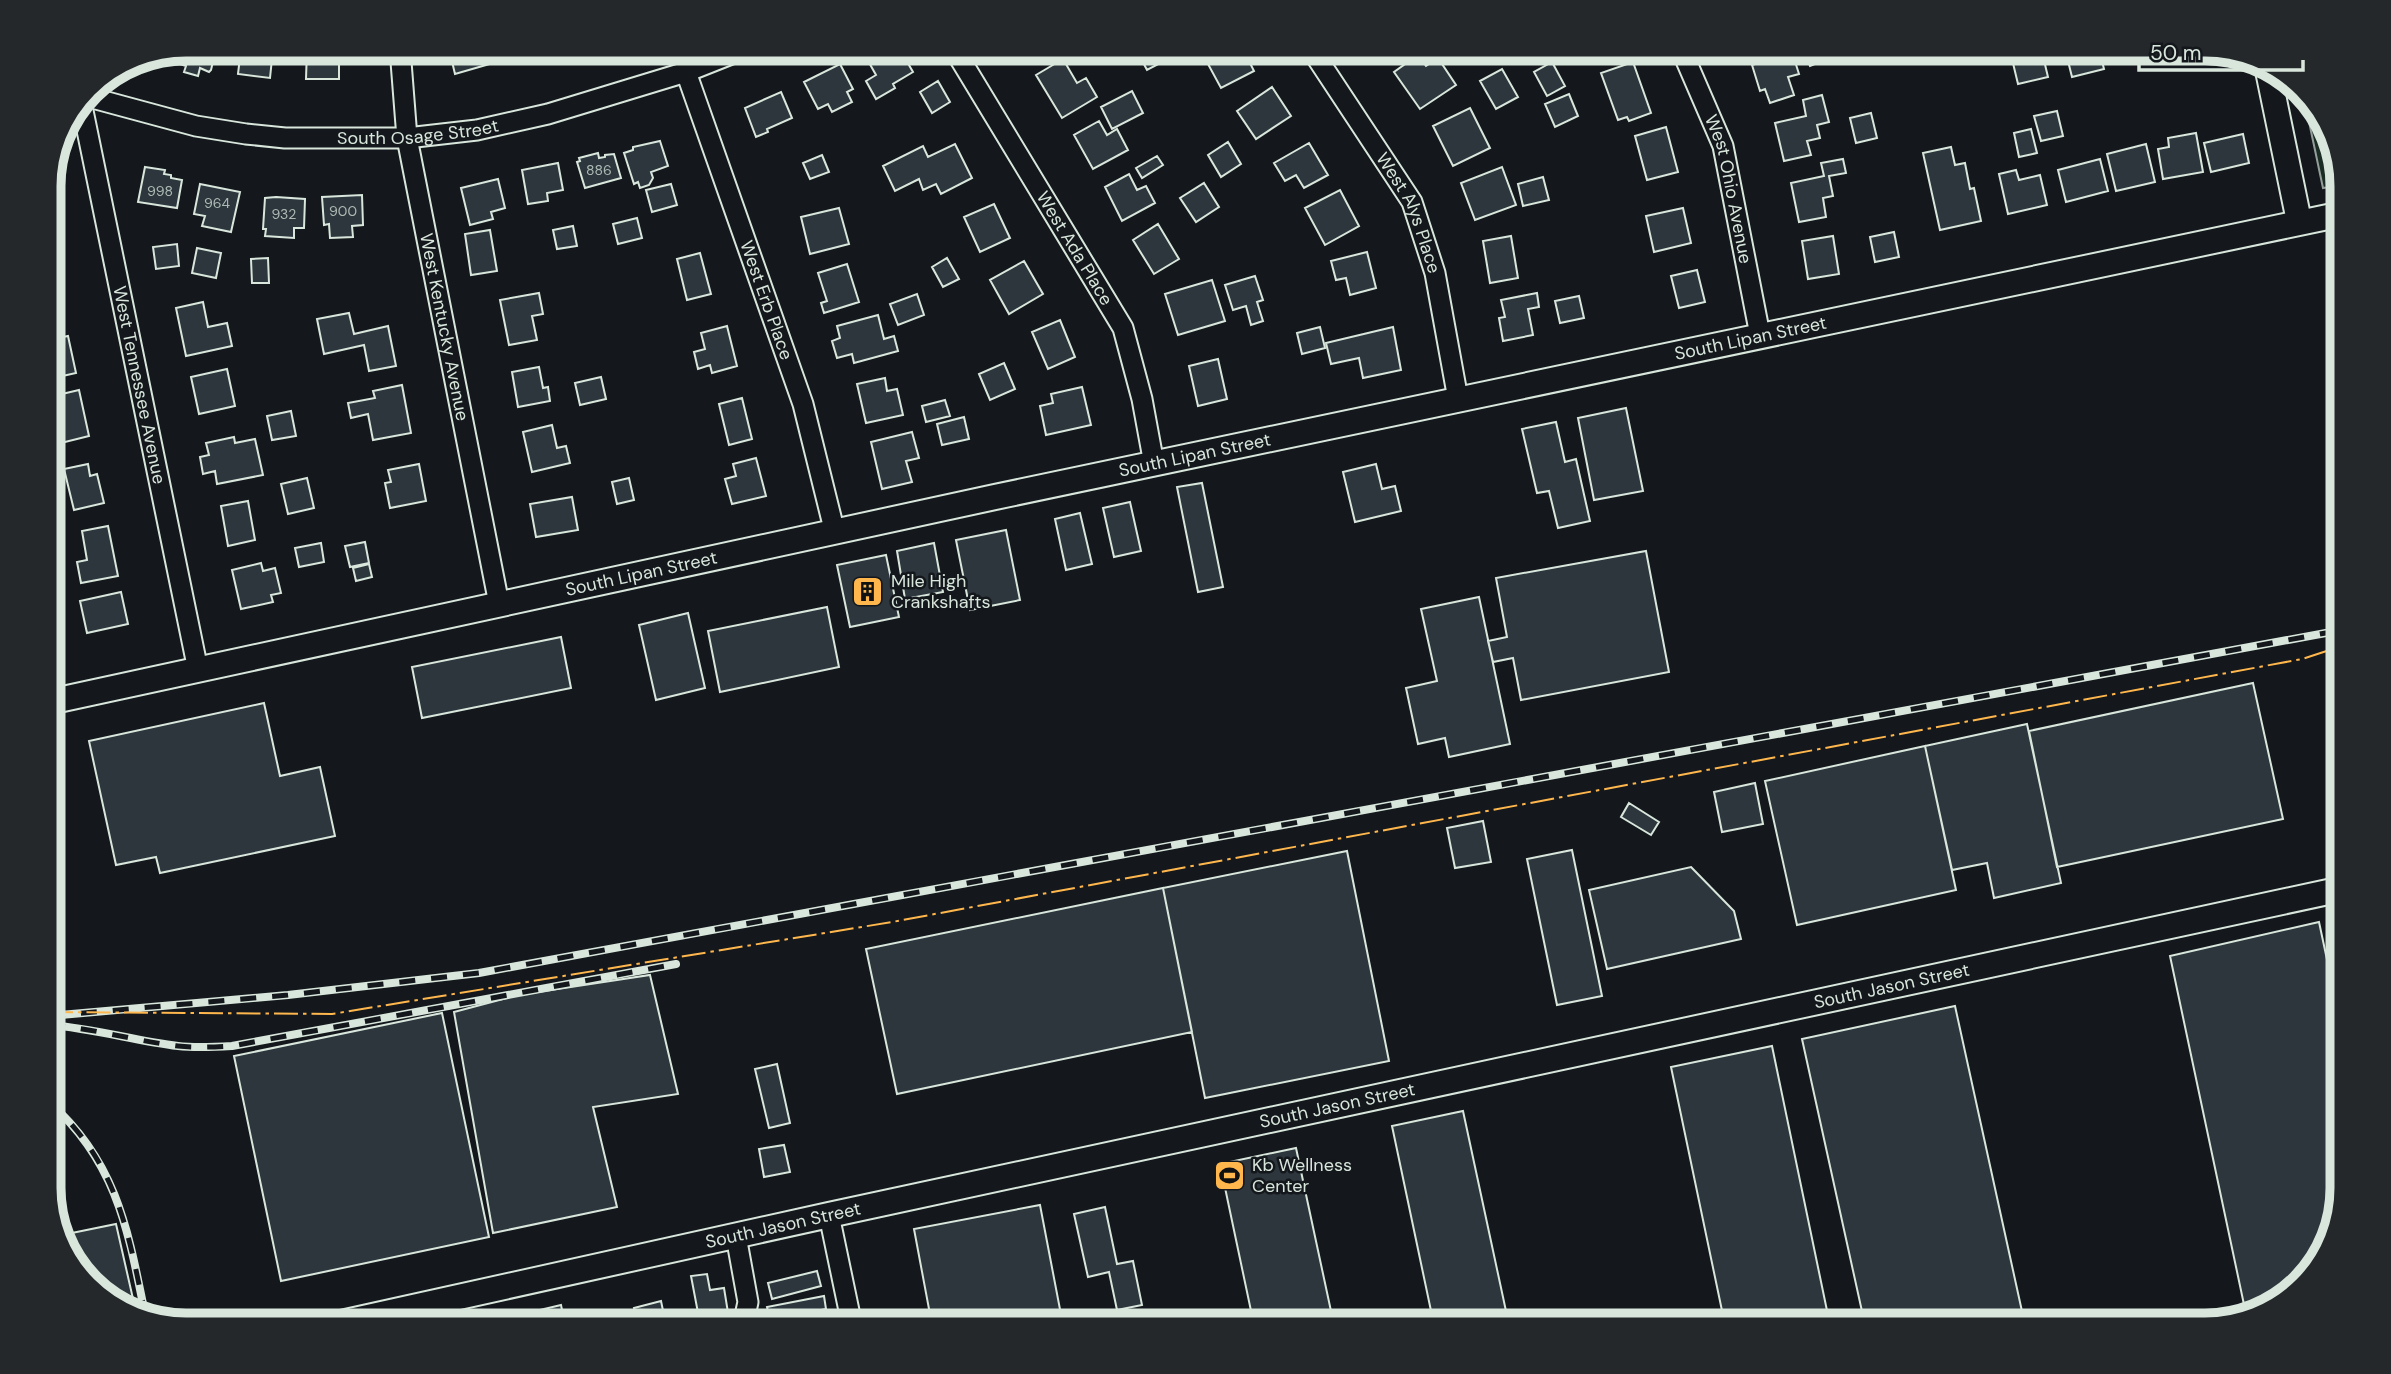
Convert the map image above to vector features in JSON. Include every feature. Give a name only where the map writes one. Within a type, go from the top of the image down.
[{"type":"street","name":"West Kentucky Avenue","points":[[401,61],[407,138],[499,604]]},
{"type":"street","name":"South Osage Street","points":[[97,99],[196,126],[246,134],[285,138],[407,138],[477,130],[548,114],[714,61]]},
{"type":"street","name":"West Ada Place","points":[[961,61],[1123,328],[1142,400],[1154,464]]},
{"type":"street","name":"West Alys Place","points":[[1319,61],[1412,202],[1435,273],[1458,399]]},
{"type":"street","name":"West Ohio Avenue","points":[[1686,61],[1723,146],[1760,335]]},
{"type":"street","name":"West Erb Place","points":[[686,72],[803,404],[835,533]]},
{"type":"street","points":[[2270,80],[2299,221]]},
{"type":"street","name":"West Tennessee Avenue","points":[[84,115],[198,670]]},
{"type":"street","name":"South Lipan Street","points":[[62,699],[1458,399],[2329,216]]},
{"type":"street","name":"South Jason Street","points":[[386,1313],[2330,891]]},
{"type":"street","points":[[829,1215],[849,1313]]},
{"type":"street","points":[[736,1236],[748,1302],[746,1313]]},
{"type":"green space","points":[[2308,116],[2323,146],[2327,162],[2329,187],[2323,188]]},
{"type":"building","points":[[213,61],[209,72],[200,68],[198,76],[184,72],[186,66],[177,63]]},
{"type":"building","points":[[240,61],[272,61],[270,78],[238,74]]},
{"type":"building","points":[[307,61],[339,61],[339,79],[306,79]]},
{"type":"building","points":[[452,61],[493,61],[493,63],[455,74]]},
{"type":"building","points":[[868,61],[907,61],[913,72],[893,84],[895,88],[876,99],[866,81],[876,75]]},
{"type":"building","points":[[1064,61],[1077,83],[1086,78],[1097,97],[1062,118],[1036,75]]},
{"type":"building","points":[[1142,61],[1164,61],[1147,70]]},
{"type":"building","points":[[1206,61],[1249,61],[1254,71],[1221,88]]},
{"type":"building","points":[[1410,61],[1422,61],[1426,66],[1434,61],[1440,61],[1456,85],[1420,109],[1394,72]]},
{"type":"building","points":[[1764,61],[1795,61],[1799,74],[1788,77],[1794,95],[1770,103],[1765,89],[1760,91],[1752,65]]},
{"type":"building","points":[[1808,61],[1823,61],[1810,66]]},
{"type":"building","points":[[2012,61],[2044,61],[2048,77],[2018,84]]},
{"type":"building","points":[[2068,61],[2102,61],[2104,69],[2072,77]]},
{"type":"building","points":[[1552,62],[1565,86],[1547,96],[1534,72]]},
{"type":"building","points":[[1633,62],[1651,113],[1629,121],[1627,117],[1618,120],[1601,73]]},
{"type":"building","points":[[840,64],[853,89],[847,92],[852,102],[832,112],[828,104],[818,109],[804,82]]},
{"type":"building","points":[[1502,69],[1518,97],[1496,109],[1480,81]]},
{"type":"building","points":[[938,81],[950,102],[932,113],[920,92]]},
{"type":"building","points":[[1272,87],[1291,116],[1256,139],[1237,111]]},
{"type":"building","points":[[1132,91],[1143,113],[1112,129],[1101,107]]},
{"type":"building","points":[[781,92],[792,118],[756,137],[745,108]]},
{"type":"building","points":[[1569,94],[1578,116],[1555,127],[1545,104]]},
{"type":"building","points":[[1822,95],[1829,122],[1817,125],[1820,138],[1807,141],[1811,155],[1784,161],[1775,123],[1806,116],[1803,100]]},
{"type":"building","points":[[1470,108],[1490,148],[1453,166],[1433,126]]},
{"type":"building","points":[[2057,111],[2063,136],[2041,141],[2034,116]]},
{"type":"building","points":[[1871,113],[1877,138],[1856,143],[1850,118]]},
{"type":"building","points":[[1099,121],[1107,135],[1117,129],[1128,150],[1093,169],[1074,135]]},
{"type":"building","points":[[1666,127],[1678,172],[1647,180],[1635,136]]},
{"type":"building","points":[[2031,129],[2037,153],[2019,157],[2014,133]]},
{"type":"building","points":[[2196,133],[2203,172],[2163,179],[2158,149],[2169,147],[2168,138]]},
{"type":"building","points":[[2243,134],[2249,163],[2211,172],[2204,143]]},
{"type":"building","points":[[660,141],[668,166],[651,172],[653,178],[649,185],[640,188],[638,182],[634,184],[624,153],[633,150],[633,147]]},
{"type":"building","points":[[1228,142],[1241,164],[1221,177],[1208,155]]},
{"type":"building","points":[[1309,143],[1328,175],[1304,188],[1296,175],[1285,181],[1274,163]]},
{"type":"building","points":[[955,144],[972,178],[941,194],[936,184],[923,190],[919,179],[895,191],[883,166],[923,146],[928,157]]},
{"type":"building","points":[[2146,144],[2155,182],[2116,191],[2107,154]]},
{"type":"building","points":[[1951,147],[1955,165],[1965,163],[1981,221],[1940,230],[1923,153]]},
{"type":"building","points":[[598,153],[599,158],[614,154],[621,178],[585,188],[577,162],[580,161],[579,158]]},
{"type":"building","points":[[822,155],[829,172],[810,179],[803,163]]},
{"type":"building","points":[[1157,156],[1163,165],[1142,178],[1136,168]]},
{"type":"building","points":[[1843,159],[1846,173],[1829,176],[1833,196],[1823,198],[1826,217],[1799,222],[1791,183],[1824,176],[1821,163]]},
{"type":"building","points":[[2100,159],[2108,191],[2066,202],[2058,170]]},
{"type":"building","points":[[558,163],[563,190],[547,193],[548,201],[528,204],[522,170]]},
{"type":"building","points":[[145,167],[165,170],[164,174],[182,180],[177,208],[138,202]]},
{"type":"building","points":[[1502,167],[1516,205],[1475,220],[1461,183]]},
{"type":"building","points":[[2016,170],[2019,180],[2040,175],[2047,205],[2008,214],[1999,174]]},
{"type":"building","points":[[1129,174],[1137,190],[1146,186],[1155,203],[1122,221],[1105,187]]},
{"type":"building","points":[[1543,177],[1549,200],[1523,206],[1518,184]]},
{"type":"building","points":[[498,179],[505,208],[491,212],[493,219],[470,225],[461,188]]},
{"type":"building","points":[[1204,183],[1219,207],[1196,222],[1180,198]]},
{"type":"building","points":[[200,184],[240,192],[231,232],[202,226],[205,216],[194,214]]},
{"type":"building","points":[[671,184],[677,205],[652,212],[646,190]]},
{"type":"building","points":[[1340,190],[1359,226],[1325,245],[1305,208]]},
{"type":"building","points":[[362,195],[363,225],[352,226],[353,237],[330,238],[329,224],[324,225],[322,197]]},
{"type":"building","points":[[265,198],[305,199],[304,228],[294,228],[294,238],[265,236]]},
{"type":"building","points":[[994,204],[1010,238],[980,252],[964,217]]},
{"type":"building","points":[[839,208],[849,244],[810,254],[801,217]]},
{"type":"building","points":[[1683,208],[1691,243],[1654,252],[1646,216]]},
{"type":"building","points":[[637,218],[642,238],[618,244],[613,224]]},
{"type":"building","points":[[1158,224],[1179,259],[1154,274],[1133,240]]},
{"type":"building","points":[[573,226],[577,246],[557,249],[553,230]]},
{"type":"building","points":[[490,230],[497,271],[471,275],[465,234]]},
{"type":"building","points":[[1894,232],[1899,257],[1875,262],[1870,237]]},
{"type":"building","points":[[1511,236],[1518,278],[1490,283],[1483,241]]},
{"type":"building","points":[[1833,236],[1839,274],[1808,279],[1802,241]]},
{"type":"building","points":[[177,244],[179,266],[156,269],[153,247]]},
{"type":"building","points":[[197,248],[221,253],[216,278],[192,273]]},
{"type":"building","points":[[1367,252],[1376,288],[1350,295],[1346,278],[1336,280],[1331,261]]},
{"type":"building","points":[[700,253],[711,294],[687,300],[677,259]]},
{"type":"building","points":[[268,258],[269,283],[252,283],[251,259]]},
{"type":"building","points":[[947,258],[959,279],[943,287],[932,267]]},
{"type":"building","points":[[1024,261],[1043,294],[1009,314],[990,280]]},
{"type":"building","points":[[847,264],[859,302],[824,313],[821,303],[827,301],[818,273]]},
{"type":"building","points":[[1697,270],[1705,302],[1679,308],[1671,276]]},
{"type":"building","points":[[1255,276],[1263,300],[1257,302],[1263,321],[1251,325],[1246,306],[1233,310],[1225,285]]},
{"type":"building","points":[[1212,280],[1225,321],[1178,335],[1165,294]]},
{"type":"building","points":[[539,293],[543,314],[532,316],[537,340],[509,345],[500,300]]},
{"type":"building","points":[[1537,293],[1539,307],[1528,309],[1533,335],[1503,341],[1499,318],[1505,317],[1501,300]]},
{"type":"building","points":[[917,294],[924,315],[898,325],[890,304]]},
{"type":"building","points":[[1579,296],[1584,318],[1560,323],[1555,301]]},
{"type":"building","points":[[203,302],[208,327],[227,323],[232,346],[186,356],[176,308]]},
{"type":"building","points":[[349,313],[354,334],[388,326],[396,366],[369,371],[364,345],[324,354],[317,319]]},
{"type":"building","points":[[878,315],[884,339],[894,336],[898,351],[854,363],[852,354],[837,358],[832,341],[840,338],[837,326]]},
{"type":"building","points":[[1060,320],[1075,357],[1048,369],[1032,332]]},
{"type":"building","points":[[727,326],[737,366],[712,373],[710,365],[698,369],[694,352],[705,349],[701,333]]},
{"type":"building","points":[[1320,327],[1325,348],[1302,354],[1297,333]]},
{"type":"building","points":[[1393,327],[1401,370],[1363,378],[1359,358],[1331,364],[1326,343]]},
{"type":"building","points":[[68,336],[76,373],[62,376],[62,337]]},
{"type":"building","points":[[1218,359],[1227,399],[1198,406],[1189,366]]},
{"type":"building","points":[[1004,363],[1015,389],[990,400],[979,374]]},
{"type":"building","points":[[539,367],[543,388],[548,387],[550,401],[518,407],[512,372]]},
{"type":"building","points":[[227,369],[235,406],[199,414],[191,377]]},
{"type":"building","points":[[601,377],[606,399],[580,405],[575,383]]},
{"type":"building","points":[[885,378],[887,391],[897,389],[903,415],[866,423],[857,384]]},
{"type":"building","points":[[402,385],[411,433],[373,440],[368,414],[351,418],[348,403],[375,398],[373,391]]},
{"type":"building","points":[[1082,387],[1091,425],[1046,435],[1040,406],[1053,403],[1051,394]]},
{"type":"building","points":[[79,390],[89,436],[62,443],[62,394]]},
{"type":"building","points":[[742,398],[752,439],[729,445],[719,404]]},
{"type":"building","points":[[945,400],[950,416],[926,422],[922,406]]},
{"type":"building","points":[[1626,408],[1643,491],[1594,500],[1578,418]]},
{"type":"building","points":[[291,411],[296,436],[272,440],[267,416]]},
{"type":"building","points":[[964,417],[969,439],[942,445],[937,424]]},
{"type":"building","points":[[1556,422],[1565,462],[1576,459],[1590,521],[1558,528],[1549,491],[1537,493],[1522,429]]},
{"type":"building","points":[[552,425],[557,448],[566,446],[570,463],[532,472],[523,432]]},
{"type":"building","points":[[912,432],[919,458],[906,461],[912,482],[882,489],[871,442]]},
{"type":"building","points":[[234,437],[235,443],[255,439],[263,475],[217,484],[215,471],[203,474],[200,457],[209,455],[206,443]]},
{"type":"building","points":[[756,458],[766,496],[732,504],[725,479],[736,476],[733,464]]},
{"type":"building","points":[[88,464],[90,476],[97,474],[104,503],[74,510],[64,469]]},
{"type":"building","points":[[419,464],[426,501],[390,508],[385,483],[391,482],[388,470]]},
{"type":"building","points":[[1376,464],[1382,489],[1395,486],[1401,511],[1355,522],[1343,472]]},
{"type":"building","points":[[307,478],[314,508],[288,514],[281,484]]},
{"type":"building","points":[[629,478],[634,500],[617,504],[612,482]]},
{"type":"building","points":[[1202,483],[1223,587],[1198,592],[1177,487]]},
{"type":"building","points":[[572,497],[578,530],[536,537],[530,504]]},
{"type":"building","points":[[248,501],[255,540],[228,546],[221,506]]},
{"type":"building","points":[[1130,502],[1141,551],[1114,557],[1103,508]]},
{"type":"building","points":[[1080,513],[1092,564],[1066,570],[1055,519]]},
{"type":"building","points":[[108,526],[118,576],[81,583],[77,562],[87,560],[82,531]]},
{"type":"building","points":[[1006,530],[1020,600],[970,610],[956,540]]},
{"type":"building","points":[[365,542],[369,563],[350,567],[345,546]]},
{"type":"building","points":[[321,543],[324,562],[299,567],[295,548]]},
{"type":"building","points":[[934,543],[943,592],[905,599],[897,551]]},
{"type":"building","points":[[1646,551],[1669,672],[1521,700],[1513,658],[1493,662],[1488,641],[1507,637],[1496,578]]},
{"type":"building","name":"Mile High Crankshafts","points":[[886,555],[899,617],[850,627],[837,565]]},
{"type":"building","points":[[261,563],[263,571],[275,568],[281,593],[271,595],[273,602],[241,609],[232,570]]},
{"type":"building","points":[[369,564],[372,577],[356,581],[353,568]]},
{"type":"building","points":[[121,592],[128,624],[87,633],[80,601]]},
{"type":"building","points":[[1479,597],[1510,744],[1449,757],[1445,738],[1418,744],[1406,688],[1437,681],[1421,609]]},
{"type":"building","points":[[827,607],[839,667],[720,692],[708,631]]},
{"type":"building","points":[[688,613],[705,688],[656,700],[639,625]]},
{"type":"building","points":[[561,637],[571,688],[422,718],[412,667]]},
{"type":"building","points":[[2253,683],[2283,819],[2057,867],[2029,731]]},
{"type":"building","points":[[264,703],[280,776],[320,767],[335,836],[160,873],[156,857],[116,865],[89,741]]},
{"type":"building","points":[[2027,724],[2061,883],[1994,898],[1987,863],[1952,870],[1925,746]]},
{"type":"building","points":[[1925,746],[1956,890],[1797,925],[1765,781]]},
{"type":"building","points":[[1755,783],[1763,824],[1722,832],[1714,792]]},
{"type":"building","points":[[1629,803],[1659,822],[1651,835],[1621,817]]},
{"type":"building","points":[[1483,821],[1491,862],[1455,868],[1447,828]]},
{"type":"building","points":[[1572,850],[1602,996],[1557,1005],[1527,859]]},
{"type":"building","points":[[1347,851],[1389,1061],[1205,1098],[1163,888]]},
{"type":"building","points":[[1691,867],[1734,911],[1741,939],[1607,969],[1589,890]]},
{"type":"building","points":[[1163,888],[1192,1032],[897,1094],[866,949]]},
{"type":"building","points":[[2319,922],[2330,973],[2330,1188],[2325,1220],[2313,1250],[2293,1276],[2267,1296],[2244,1306],[2170,956]]},
{"type":"building","points":[[650,975],[678,1094],[593,1107],[617,1207],[493,1233],[454,1012],[518,995]]},
{"type":"building","points":[[1955,1006],[2022,1313],[1862,1313],[1802,1039]]},
{"type":"building","points":[[442,1013],[489,1237],[281,1281],[234,1056]]},
{"type":"building","points":[[1772,1046],[1828,1313],[1722,1313],[1671,1067]]},
{"type":"building","points":[[777,1064],[790,1123],[769,1128],[755,1069]]},
{"type":"building","points":[[1463,1111],[1506,1313],[1431,1313],[1392,1126]]},
{"type":"building","points":[[784,1145],[790,1172],[764,1177],[759,1149]]},
{"type":"building","points":[[1296,1148],[1331,1313],[1251,1313],[1220,1164]]},
{"type":"building","points":[[1040,1205],[1061,1313],[930,1313],[914,1229]]},
{"type":"building","points":[[1105,1207],[1117,1264],[1133,1261],[1142,1305],[1117,1310],[1109,1272],[1088,1277],[1074,1214]]},
{"type":"building","points":[[116,1224],[133,1300],[110,1287],[92,1270],[70,1233]]},
{"type":"building","points":[[817,1271],[821,1286],[772,1299],[768,1283]]},
{"type":"building","points":[[707,1274],[710,1290],[724,1288],[728,1313],[698,1313],[691,1276]]},
{"type":"building","points":[[824,1296],[826,1309],[806,1313],[768,1313],[767,1307]]},
{"type":"building","points":[[661,1301],[664,1313],[635,1313],[634,1308]]},
{"type":"building","points":[[561,1305],[563,1313],[527,1313]]},
{"type":"railway","points":[[62,1015],[288,995],[479,973],[2329,632]]},
{"type":"railway","points":[[62,1027],[178,1046],[232,1046],[676,964]]},
{"type":"railway","points":[[62,1115],[90,1149],[105,1173],[125,1226],[143,1304]]},
{"type":"power","points":[[62,1012],[332,1014],[892,922],[2302,659],[2329,650]]},
{"type":"place","name":"Mile High Crankshafts","points":[[868,591]]},
{"type":"place","name":"Kb Wellness Center","points":[[1229,1175]]}]
